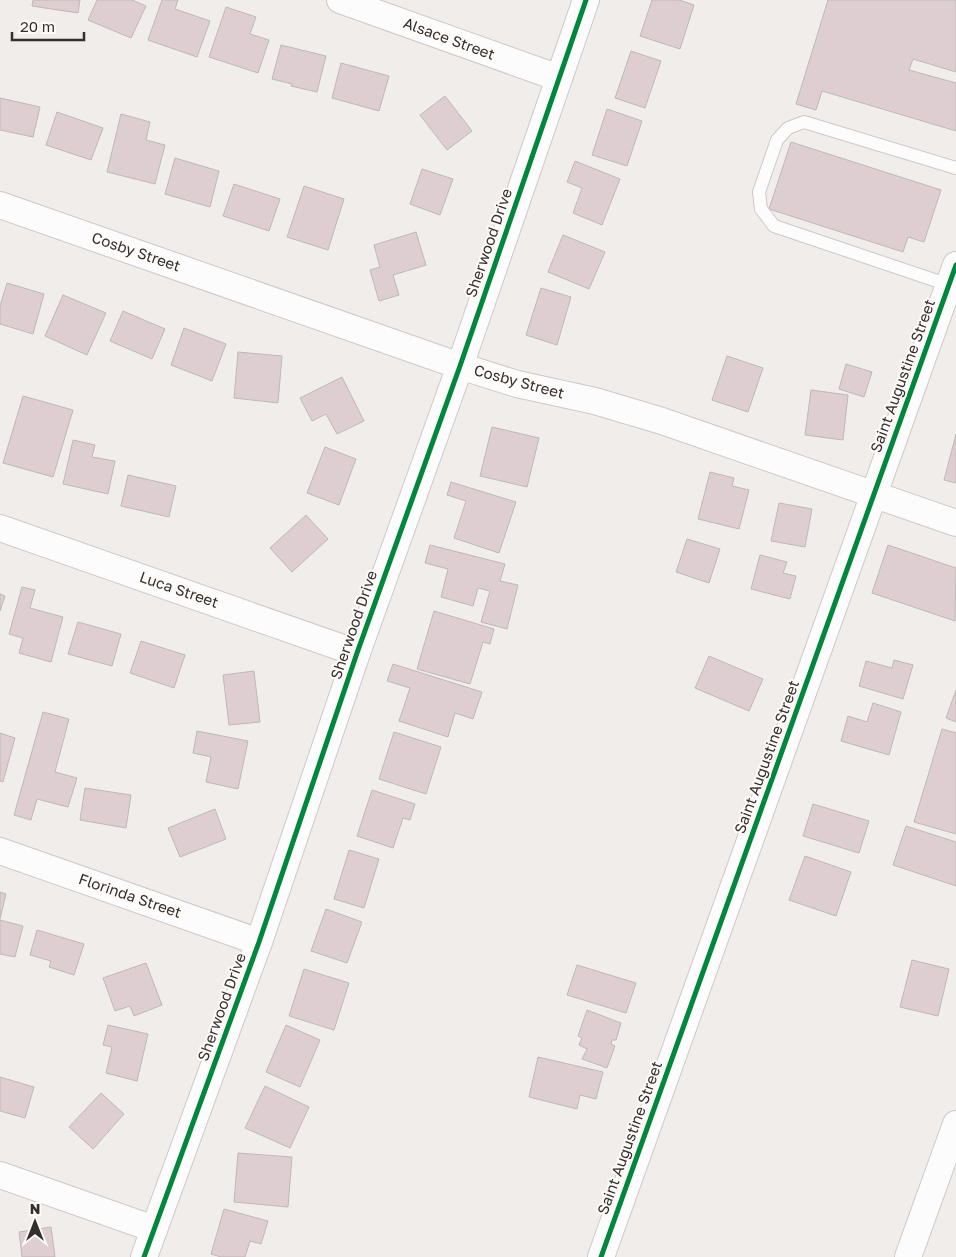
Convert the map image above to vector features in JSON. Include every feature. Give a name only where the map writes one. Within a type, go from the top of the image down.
[{"type":"street","name":"Alsace Street","points":[[340,0],[559,78]]},
{"type":"street","name":"Sherwood Drive","points":[[144,1257],[259,942],[586,0]]},
{"type":"street","name":"Cosby Street","points":[[0,205],[460,366],[517,384],[596,401],[662,421],[956,522]]},
{"type":"street","name":"Saint Augustine Street","points":[[601,1257],[952,275]]},
{"type":"street","name":"Luca Street","points":[[0,528],[358,653]]},
{"type":"street","name":"Florinda Street","points":[[0,851],[259,942]]},
{"type":"street","points":[[908,1257],[956,1124]]},
{"type":"street","points":[[0,1175],[154,1229]]},
{"type":"lane","points":[[952,275],[774,226],[761,209],[760,192],[777,140],[788,128],[804,122],[956,168]]},
{"type":"building","points":[[33,0],[80,0],[78,13],[32,6]]},
{"type":"building","points":[[97,0],[132,0],[146,6],[131,38],[88,20]]},
{"type":"building","points":[[162,0],[178,0],[175,9],[210,21],[197,57],[148,40]]},
{"type":"building","points":[[652,0],[679,0],[694,5],[680,49],[640,36]]},
{"type":"building","points":[[828,0],[956,0],[956,72],[913,59],[909,70],[956,83],[956,131],[822,91],[816,110],[796,104]]},
{"type":"building","points":[[226,7],[256,17],[250,34],[269,40],[258,73],[209,57]]},
{"type":"building","points":[[281,45],[326,56],[317,92],[272,79]]},
{"type":"building","points":[[631,51],[661,61],[645,108],[615,98]]},
{"type":"building","points":[[341,63],[389,76],[379,111],[332,98]]},
{"type":"building","points":[[445,96],[472,131],[447,150],[420,115]]},
{"type":"building","points":[[0,98],[40,107],[33,137],[0,130]]},
{"type":"building","points":[[607,109],[642,121],[627,166],[592,155]]},
{"type":"building","points":[[57,112],[103,128],[91,160],[46,145]]},
{"type":"building","points":[[121,114],[150,122],[146,140],[165,145],[155,184],[107,172]]},
{"type":"building","points":[[791,142],[941,190],[924,242],[908,237],[903,252],[769,209]]},
{"type":"building","points":[[175,158],[219,171],[210,207],[165,194]]},
{"type":"building","points":[[575,161],[620,179],[602,225],[573,213],[582,188],[567,182]]},
{"type":"building","points":[[422,169],[453,179],[440,215],[410,204]]},
{"type":"building","points":[[234,184],[280,199],[269,231],[223,216]]},
{"type":"building","points":[[304,186],[344,199],[328,250],[287,237]]},
{"type":"building","points":[[416,232],[426,265],[393,275],[399,295],[379,301],[370,270],[380,267],[374,245]]},
{"type":"building","points":[[563,235],[605,252],[589,289],[548,272]]},
{"type":"building","points":[[7,283],[44,294],[33,334],[0,324],[0,306]]},
{"type":"building","points":[[541,288],[571,297],[557,345],[526,335]]},
{"type":"building","points":[[63,295],[106,313],[87,355],[45,336]]},
{"type":"building","points":[[123,311],[165,329],[152,359],[110,341]]},
{"type":"building","points":[[184,328],[226,344],[212,381],[171,365]]},
{"type":"building","points":[[238,352],[282,356],[278,403],[234,398]]},
{"type":"building","points":[[727,356],[763,368],[748,412],[712,400]]},
{"type":"building","points":[[846,364],[872,372],[864,397],[839,389]]},
{"type":"building","points":[[342,377],[364,421],[337,434],[326,414],[312,421],[300,398]]},
{"type":"building","points":[[811,390],[848,395],[843,440],[805,435]]},
{"type":"building","points":[[23,396],[73,410],[53,477],[3,463]]},
{"type":"building","points":[[492,427],[539,438],[527,487],[480,476]]},
{"type":"building","points":[[956,434],[956,483],[944,480]]},
{"type":"building","points":[[73,440],[95,445],[92,457],[115,461],[108,494],[63,484]]},
{"type":"building","points":[[325,447],[356,459],[339,505],[307,493]]},
{"type":"building","points":[[710,472],[734,478],[732,486],[749,490],[739,529],[698,519]]},
{"type":"building","points":[[128,475],[176,486],[169,517],[121,506]]},
{"type":"building","points":[[451,482],[516,502],[499,553],[454,538],[466,501],[447,495]]},
{"type":"building","points":[[779,503],[812,509],[805,547],[771,541]]},
{"type":"building","points":[[306,515],[328,539],[292,572],[270,548]]},
{"type":"building","points":[[687,539],[720,549],[709,583],[676,572]]},
{"type":"building","points":[[430,545],[505,564],[500,581],[518,585],[507,629],[481,622],[490,591],[478,588],[473,606],[441,597],[448,569],[425,563]]},
{"type":"building","points":[[888,545],[956,568],[955,621],[872,593]]},
{"type":"building","points":[[760,555],[787,562],[783,573],[796,576],[790,599],[751,589]]},
{"type":"building","points":[[22,587],[35,590],[30,608],[63,617],[51,662],[19,653],[23,638],[9,634]]},
{"type":"building","points":[[0,594],[5,596],[0,611]]},
{"type":"building","points":[[434,611],[494,629],[490,644],[483,642],[470,684],[417,669]]},
{"type":"building","points":[[78,622],[121,634],[112,666],[68,654]]},
{"type":"building","points":[[141,641],[185,655],[174,688],[130,673]]},
{"type":"building","points":[[709,656],[763,679],[749,711],[695,688]]},
{"type":"building","points":[[894,660],[913,665],[903,699],[859,686],[866,661],[892,668]]},
{"type":"building","points":[[393,664],[482,692],[473,719],[455,713],[448,737],[399,721],[410,688],[387,681]]},
{"type":"building","points":[[254,671],[260,722],[229,725],[223,675]]},
{"type":"building","points":[[956,690],[956,722],[946,718]]},
{"type":"building","points":[[873,703],[901,712],[889,755],[841,741],[848,716],[867,722]]},
{"type":"building","points":[[43,712],[69,719],[55,772],[77,778],[68,807],[37,799],[31,820],[14,815]]},
{"type":"building","points":[[942,729],[956,733],[956,834],[914,822]]},
{"type":"building","points":[[197,731],[248,741],[238,789],[206,782],[211,757],[193,753]]},
{"type":"building","points":[[394,732],[441,747],[426,794],[379,779]]},
{"type":"building","points":[[0,733],[15,738],[3,782],[0,781]]},
{"type":"building","points":[[85,788],[131,795],[126,828],[80,820]]},
{"type":"building","points":[[372,790],[415,804],[410,820],[403,818],[393,848],[357,836]]},
{"type":"building","points":[[813,804],[869,821],[859,853],[803,836]]},
{"type":"building","points":[[215,809],[226,839],[180,857],[168,828]]},
{"type":"building","points":[[906,826],[956,842],[956,886],[893,865]]},
{"type":"building","points":[[349,850],[379,859],[364,908],[334,899]]},
{"type":"building","points":[[805,856],[851,872],[836,916],[789,900]]},
{"type":"building","points":[[0,892],[6,894],[0,919]]},
{"type":"building","points":[[326,909],[362,922],[347,963],[311,951]]},
{"type":"building","points":[[0,920],[23,926],[15,957],[0,954]]},
{"type":"building","points":[[37,930],[84,944],[74,975],[49,967],[51,961],[30,955]]},
{"type":"building","points":[[912,960],[949,969],[938,1016],[900,1007]]},
{"type":"building","points":[[146,963],[162,1005],[134,1016],[130,1006],[115,1011],[103,978]]},
{"type":"building","points":[[577,965],[636,983],[626,1013],[567,995]]},
{"type":"building","points":[[304,969],[349,983],[334,1030],[289,1016]]},
{"type":"building","points":[[587,1010],[621,1023],[616,1040],[612,1040],[611,1044],[615,1046],[607,1068],[582,1059],[587,1049],[579,1045],[582,1038],[578,1036]]},
{"type":"building","points":[[108,1025],[148,1034],[137,1081],[106,1073],[112,1047],[103,1045]]},
{"type":"building","points":[[286,1025],[320,1040],[300,1087],[266,1072]]},
{"type":"building","points":[[538,1057],[603,1072],[596,1099],[580,1095],[577,1109],[529,1097]]},
{"type":"building","points":[[0,1077],[34,1087],[25,1118],[0,1111]]},
{"type":"building","points":[[265,1086],[309,1107],[290,1148],[245,1128]]},
{"type":"building","points":[[101,1093],[124,1114],[93,1149],[69,1127]]},
{"type":"building","points":[[238,1153],[292,1157],[288,1207],[234,1202]]},
{"type":"building","points":[[224,1209],[268,1221],[261,1244],[250,1241],[245,1257],[221,1257],[211,1254]]},
{"type":"building","points":[[51,1227],[55,1257],[22,1257],[19,1232]]},
{"type":"cycle path","points":[[144,1257],[259,942],[357,653],[460,366],[586,0]]},
{"type":"cycle path","points":[[601,1257],[956,265]]}]
